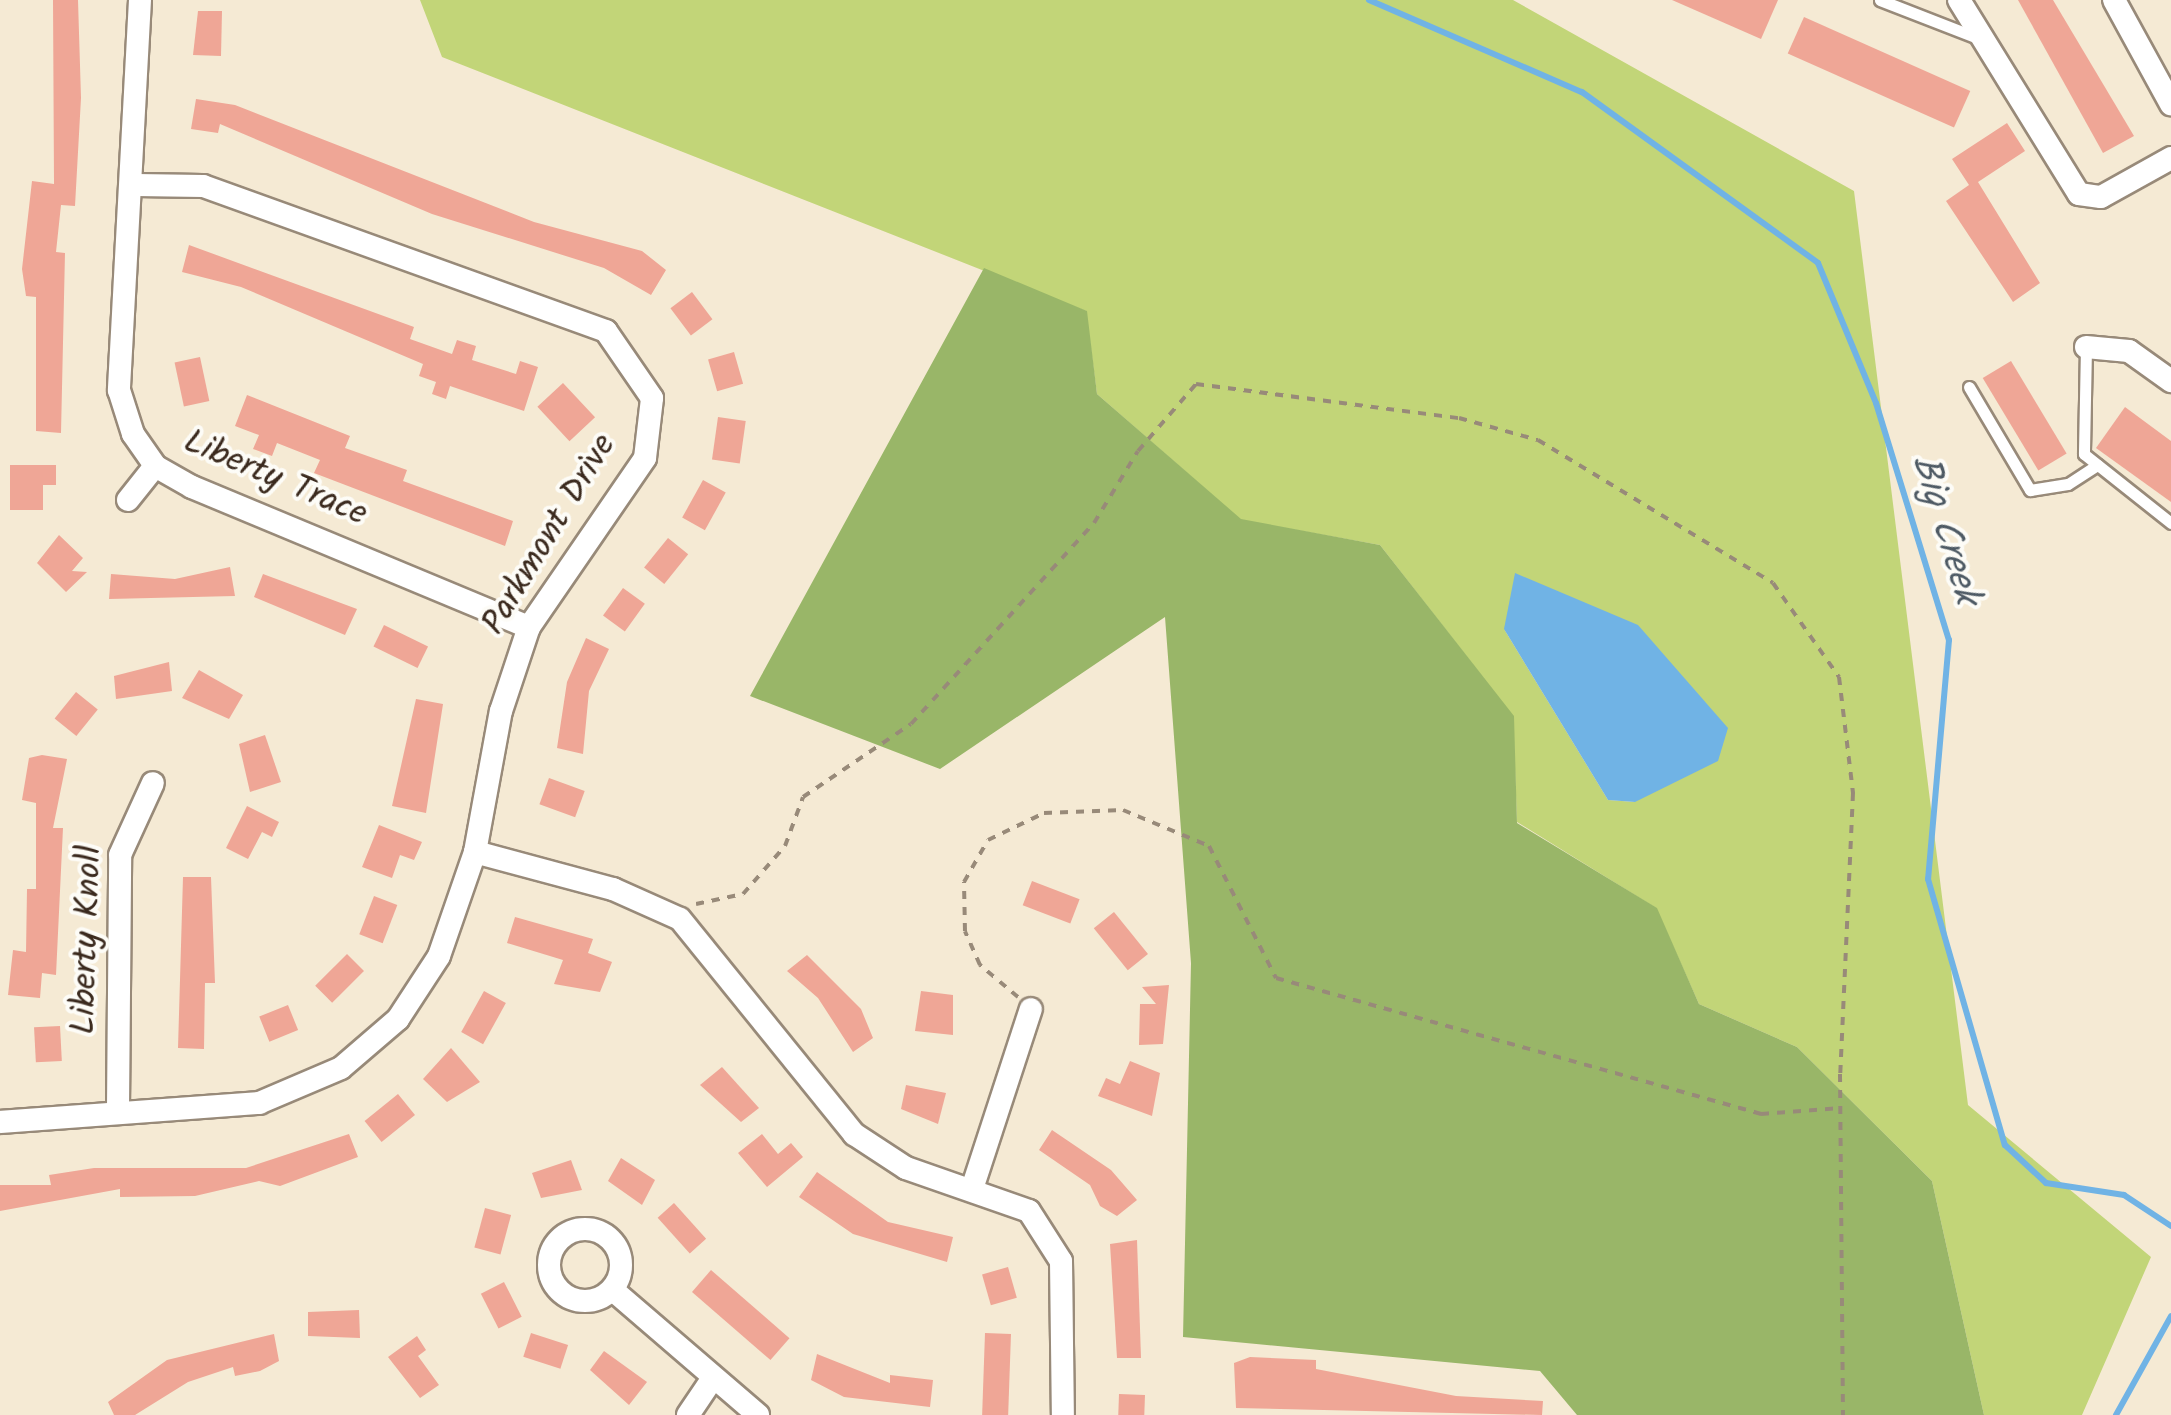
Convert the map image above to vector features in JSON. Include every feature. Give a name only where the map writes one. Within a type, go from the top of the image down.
[{"type":"street","name":"Liberty Trace","points":[[140,0],[136,185],[119,390],[155,466],[529,627]]},
{"type":"street","points":[[1959,0],[2080,194],[2101,197],[2171,158]]},
{"type":"street","points":[[2114,0],[2171,104]]},
{"type":"street","name":"Parkmont Drive","points":[[0,1122],[118,1107],[259,1103],[341,1068],[424,986],[475,852],[501,711],[529,627],[645,458],[652,398],[636,364],[606,332],[203,186],[136,185]]},
{"type":"street","points":[[2086,347],[2129,351],[2171,381]]},
{"type":"street","points":[[128,500],[155,466]]},
{"type":"street","name":"Liberty Knoll","points":[[118,1107],[120,855],[153,783]]},
{"type":"street","points":[[475,852],[612,889],[680,919],[854,1134],[906,1168],[973,1186],[1029,1211],[1061,1261],[1063,1415]]},
{"type":"street","points":[[973,1186],[1032,1009]]},
{"type":"street","points":[[614,1291],[758,1415]]},
{"type":"street","points":[[688,1415],[713,1378]]},
{"type":"lane","points":[[1880,0],[1984,40]]},
{"type":"lane","points":[[2086,347],[2084,454],[2171,522]]},
{"type":"lane","points":[[1969,387],[2030,490],[2068,484],[2097,465]]},
{"type":"path","points":[[680,919],[706,896],[744,894],[785,846],[802,796],[911,724],[1094,523],[1138,451],[1196,384],[1460,418],[1538,440],[1773,583],[1839,677],[1852,793],[1841,1108],[1843,1415]]},
{"type":"path","points":[[1032,1009],[980,965],[965,931],[964,882],[988,840],[1044,813],[1124,810],[1209,846],[1276,978],[1760,1114],[1841,1108]]},
{"type":"green space","points":[[420,0],[1513,0],[1854,191],[1968,1105],[2151,1257],[2082,1415],[1984,1415],[1932,1181],[1797,1047],[1699,1004],[1656,908],[1517,822],[1513,716],[1380,545],[1241,520],[1097,394],[1086,311],[442,57]],"holes":[[[1504,629],[1635,802],[1608,800]]]},
{"type":"green space","points":[[984,268],[1087,311],[1097,394],[1241,519],[1380,545],[1514,716],[1517,823],[1657,908],[1699,1004],[1797,1047],[1932,1181],[1984,1415],[1577,1415],[1540,1371],[1183,1337],[1191,963],[1165,617],[940,769],[750,696]]},
{"type":"water","points":[[1515,573],[1638,625],[1728,728],[1718,761],[1635,802],[1608,800],[1504,629]]},
{"type":"building","points":[[53,0],[78,0],[81,98],[75,206],[61,205],[56,252],[65,253],[61,433],[36,431],[36,297],[26,296],[22,269],[32,181],[54,184]]},
{"type":"building","points":[[1672,0],[1778,0],[1761,39]]},
{"type":"building","points":[[2018,0],[2053,0],[2134,136],[2103,153]]},
{"type":"building","points":[[198,11],[222,11],[221,56],[193,55]]},
{"type":"building","points":[[1804,17],[1970,91],[1954,128],[1788,54]]},
{"type":"building","points":[[196,99],[235,105],[534,222],[642,251],[666,270],[651,295],[604,268],[432,214],[220,124],[218,133],[191,129]]},
{"type":"building","points":[[2007,123],[2025,151],[1978,182],[2040,283],[2013,302],[1946,201],[1969,185],[1952,159]]},
{"type":"building","points":[[189,245],[414,327],[410,339],[452,354],[457,340],[476,346],[472,360],[516,374],[520,361],[538,367],[524,411],[450,386],[446,399],[432,394],[436,382],[419,376],[423,364],[241,287],[182,272]]},
{"type":"building","points":[[692,292],[712,319],[691,335],[670,308]]},
{"type":"building","points":[[734,352],[743,384],[717,391],[708,359]]},
{"type":"building","points":[[200,357],[209,401],[184,406],[175,362]]},
{"type":"building","points":[[2011,361],[2067,454],[2038,471],[1983,378]]},
{"type":"building","points":[[563,383],[595,417],[569,441],[537,407]]},
{"type":"building","points":[[247,395],[350,436],[345,448],[407,470],[403,481],[513,521],[505,546],[314,473],[320,460],[277,443],[272,456],[253,449],[259,435],[235,426]]},
{"type":"building","points":[[2125,407],[2171,441],[2171,502],[2096,448]]},
{"type":"building","points":[[718,417],[746,421],[740,463],[712,460]]},
{"type":"building","points":[[10,465],[56,465],[56,485],[43,485],[43,510],[10,510]]},
{"type":"building","points":[[703,480],[726,493],[705,530],[682,518]]},
{"type":"building","points":[[59,535],[83,558],[72,571],[87,572],[66,592],[37,563]]},
{"type":"building","points":[[668,538],[688,554],[664,584],[644,568]]},
{"type":"building","points":[[230,567],[235,596],[109,599],[111,574],[175,579]]},
{"type":"building","points":[[263,574],[357,609],[345,635],[254,597]]},
{"type":"building","points":[[623,588],[645,604],[625,631],[603,616]]},
{"type":"building","points":[[384,625],[428,646],[418,668],[373,647]]},
{"type":"building","points":[[586,638],[609,649],[589,691],[583,754],[557,748],[567,682]]},
{"type":"building","points":[[169,662],[172,691],[116,699],[114,676]]},
{"type":"building","points":[[199,670],[243,695],[229,719],[182,698]]},
{"type":"building","points":[[76,692],[98,710],[76,736],[55,718]]},
{"type":"building","points":[[416,699],[443,704],[426,813],[392,806]]},
{"type":"building","points":[[265,735],[281,782],[250,792],[239,744]]},
{"type":"building","points":[[42,755],[67,759],[53,828],[63,828],[56,975],[42,973],[40,998],[8,995],[13,950],[26,952],[27,889],[36,889],[36,803],[22,800],[29,758]]},
{"type":"building","points":[[549,778],[585,791],[575,817],[539,804]]},
{"type":"building","points":[[247,806],[279,822],[272,837],[262,832],[248,859],[226,848]]},
{"type":"building","points":[[379,825],[422,842],[414,860],[400,855],[392,878],[362,867]]},
{"type":"building","points":[[183,877],[211,877],[215,983],[205,983],[204,1049],[178,1048]]},
{"type":"building","points":[[1032,881],[1080,899],[1070,924],[1023,905]]},
{"type":"building","points":[[374,896],[397,905],[383,943],[359,934]]},
{"type":"building","points":[[1114,912],[1148,954],[1128,970],[1094,928]]},
{"type":"building","points":[[515,917],[593,939],[588,953],[612,962],[600,992],[554,984],[563,960],[507,943]]},
{"type":"building","points":[[347,954],[364,971],[332,1003],[315,986]]},
{"type":"building","points":[[807,955],[861,1009],[873,1038],[853,1052],[818,998],[787,971]]},
{"type":"building","points":[[1169,985],[1163,1044],[1139,1045],[1140,1004],[1156,1004],[1142,987]]},
{"type":"building","points":[[484,991],[506,1003],[483,1044],[461,1032]]},
{"type":"building","points":[[921,991],[953,995],[953,1035],[915,1031]]},
{"type":"building","points":[[288,1005],[298,1030],[269,1042],[259,1017]]},
{"type":"building","points":[[60,1026],[62,1061],[36,1062],[34,1027]]},
{"type":"building","points":[[451,1048],[480,1082],[447,1102],[423,1079]]},
{"type":"building","points":[[1130,1061],[1160,1073],[1152,1116],[1098,1096],[1106,1078],[1120,1084]]},
{"type":"building","points":[[722,1067],[759,1108],[741,1122],[700,1085]]},
{"type":"building","points":[[906,1085],[946,1093],[938,1124],[901,1109]]},
{"type":"building","points":[[398,1094],[415,1115],[382,1142],[365,1121]]},
{"type":"building","points":[[1052,1130],[1111,1170],[1137,1200],[1117,1216],[1100,1206],[1090,1185],[1039,1150]]},
{"type":"building","points":[[349,1134],[358,1157],[280,1186],[259,1181],[195,1196],[120,1197],[120,1189],[0,1211],[0,1185],[51,1185],[49,1175],[94,1168],[246,1168]]},
{"type":"building","points":[[762,1134],[778,1154],[791,1143],[803,1157],[767,1187],[738,1153]]},
{"type":"building","points":[[621,1158],[655,1180],[642,1205],[608,1181]]},
{"type":"building","points":[[571,1160],[582,1190],[541,1198],[532,1173]]},
{"type":"building","points":[[817,1172],[888,1222],[953,1237],[947,1262],[853,1234],[799,1197]]},
{"type":"building","points":[[674,1203],[706,1239],[690,1253],[658,1218]]},
{"type":"building","points":[[485,1208],[511,1215],[500,1255],[474,1248]]},
{"type":"building","points":[[1137,1240],[1141,1358],[1117,1358],[1110,1244]]},
{"type":"building","points":[[1008,1267],[1017,1298],[991,1305],[982,1274]]},
{"type":"building","points":[[711,1270],[789,1338],[770,1360],[692,1292]]},
{"type":"building","points":[[504,1282],[522,1317],[499,1329],[481,1294]]},
{"type":"building","points":[[359,1310],[360,1338],[308,1336],[308,1312]]},
{"type":"building","points":[[531,1333],[568,1345],[560,1369],[523,1357]]},
{"type":"building","points":[[985,1333],[1011,1334],[1008,1415],[982,1415]]},
{"type":"building","points":[[274,1334],[279,1361],[260,1371],[235,1376],[233,1367],[188,1382],[135,1415],[114,1415],[108,1402],[167,1360]]},
{"type":"building","points":[[417,1336],[426,1350],[418,1356],[439,1385],[420,1398],[388,1357]]},
{"type":"building","points":[[604,1351],[647,1382],[629,1405],[590,1370]]},
{"type":"building","points":[[817,1354],[890,1383],[890,1375],[933,1380],[930,1407],[844,1397],[811,1380]]},
{"type":"building","points":[[1250,1357],[1316,1360],[1316,1369],[1456,1396],[1543,1401],[1542,1415],[1236,1408],[1234,1363]]},
{"type":"building","points":[[1119,1394],[1145,1395],[1144,1415],[1118,1415]]},
{"type":"waterway","name":"Big Creek","points":[[1369,0],[1582,92],[1818,263],[1876,403],[1949,640],[1928,879],[2005,1145],[2046,1183],[2124,1195],[2171,1226]]},
{"type":"waterway","name":"Big Creek","points":[[2116,1415],[2171,1316]]}]
